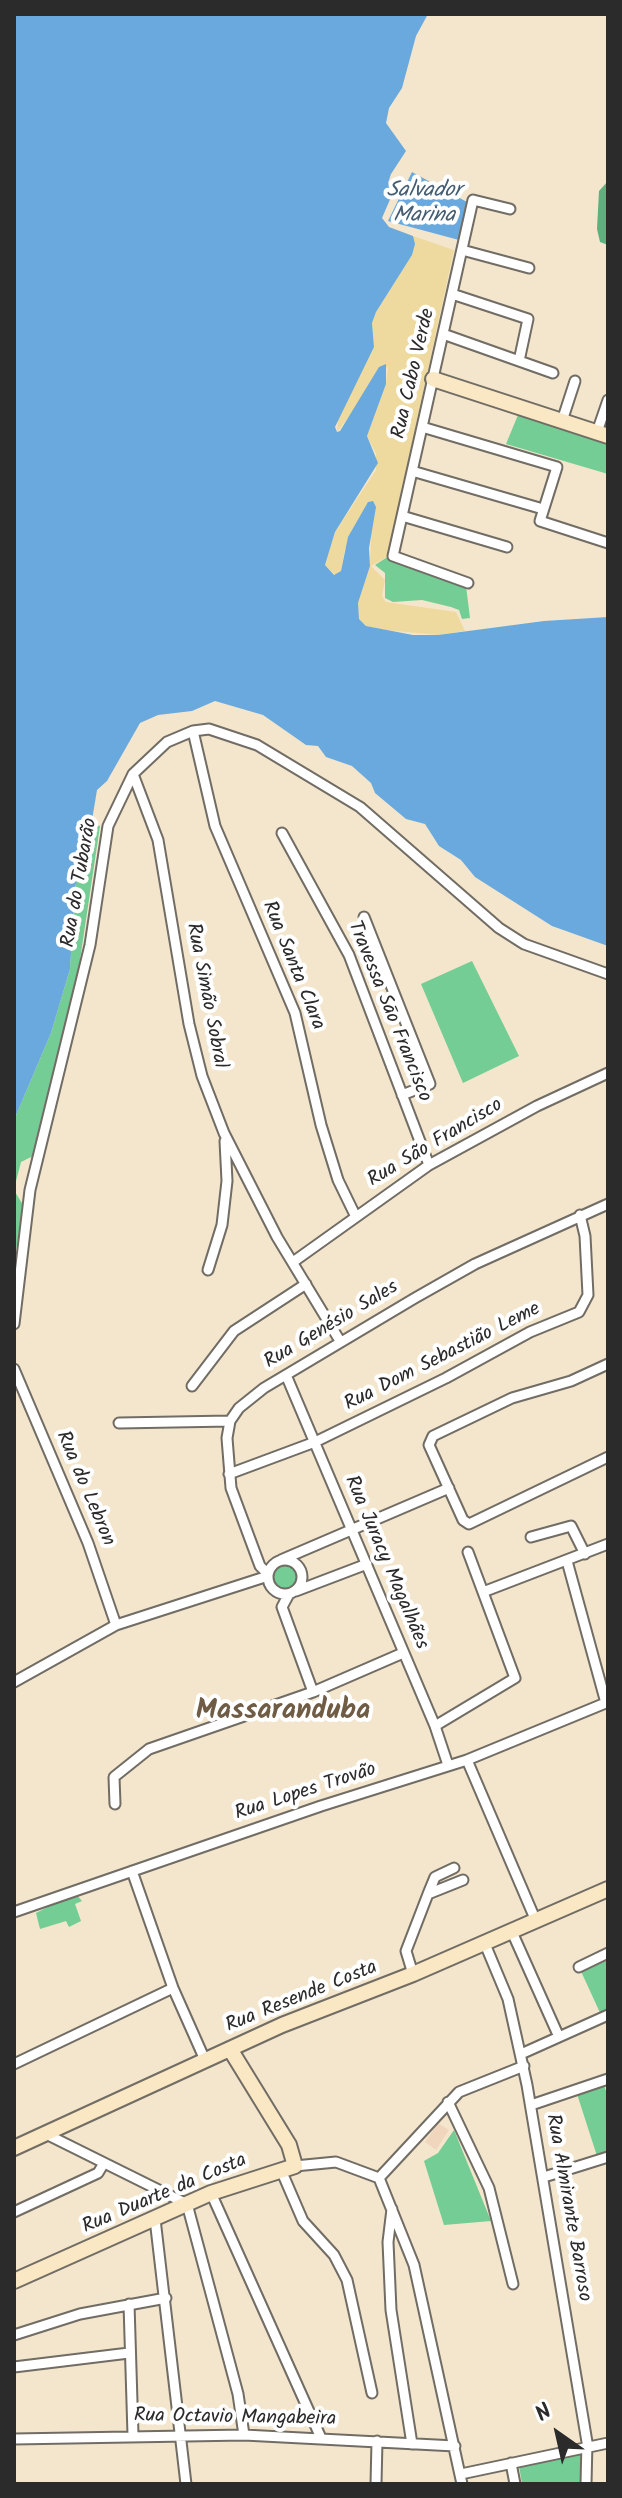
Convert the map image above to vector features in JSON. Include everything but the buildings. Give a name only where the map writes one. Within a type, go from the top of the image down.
[{"type":"main road","points":[[433,379],[603,434]]},
{"type":"main road","name":"Rua Resende Costa","points":[[14,2148],[230,2049],[485,1944],[608,1889]]},
{"type":"main road","points":[[230,2049],[289,2145],[288,2168]]},
{"type":"main road","name":"Rua Duarte da Costa","points":[[14,2281],[211,2193],[288,2168]]},
{"type":"street","name":"Rua Cabo Verde","points":[[468,583],[393,556],[473,200],[510,209]]},
{"type":"street","points":[[462,250],[529,268]]},
{"type":"street","points":[[452,294],[528,319],[519,361]]},
{"type":"street","points":[[443,334],[553,373]]},
{"type":"street","points":[[562,421],[575,381]]},
{"type":"street","points":[[603,434],[608,400]]},
{"type":"street","points":[[422,427],[557,467],[540,521],[607,539]]},
{"type":"street","points":[[412,471],[543,509]]},
{"type":"street","points":[[402,516],[507,547]]},
{"type":"street","points":[[193,731],[209,729],[244,739],[310,774],[360,807],[499,928],[524,944],[608,974]]},
{"type":"street","name":"Rua do Tubarão","points":[[14,1324],[16,1275],[30,1190],[90,945],[108,826],[133,774],[167,742],[193,731]]},
{"type":"street","name":"Rua Santa Clara","points":[[193,731],[215,826],[295,1013],[321,1125],[338,1180],[355,1215]]},
{"type":"street","name":"Rua Simão Sobral","points":[[133,774],[158,840],[195,1053],[224,1133],[293,1262],[340,1341]]},
{"type":"street","name":"Travessa Sāo Francisco","points":[[282,833],[349,955],[429,1165]]},
{"type":"street","points":[[364,917],[430,1084],[402,1095]]},
{"type":"street","name":"Rua São Francisco","points":[[293,1262],[429,1165],[537,1106],[608,1073]]},
{"type":"street","points":[[208,1270],[220,1235],[224,1208],[224,1133]]},
{"type":"street","name":"Rua Genésio Sales","points":[[230,1421],[251,1397],[340,1341],[475,1264],[608,1204]]},
{"type":"street","name":"Rua Dom Sebastião Leme","points":[[229,1474],[315,1442],[584,1308],[588,1295],[587,1255],[580,1215]]},
{"type":"street","points":[[192,1386],[234,1331],[306,1284]]},
{"type":"street","points":[[608,1364],[571,1381],[523,1393],[433,1436],[429,1445],[463,1520],[474,1523],[608,1457]]},
{"type":"street","name":"Rua do Lebron","points":[[14,1369],[88,1543],[116,1625]]},
{"type":"street","name":"Rua Juracy Magalhães","points":[[286,1375],[435,1726],[448,1765]]},
{"type":"street","points":[[119,1423],[230,1421],[227,1438],[229,1474],[238,1512],[260,1566],[278,1593],[288,1596],[367,1564]]},
{"type":"street","points":[[18,1676],[116,1625],[170,1605],[269,1579],[281,1560],[449,1488]]},
{"type":"street","points":[[531,1537],[571,1526],[585,1554]]},
{"type":"street","points":[[483,1592],[608,1544]]},
{"type":"street","points":[[435,1726],[515,1678],[468,1552]]},
{"type":"street","points":[[281,1560],[294,1562],[302,1571],[302,1584],[288,1596],[282,1607],[313,1692]]},
{"type":"street","points":[[567,1561],[607,1702]]},
{"type":"street","points":[[115,1804],[114,1777],[149,1749],[313,1692],[403,1653]]},
{"type":"street","name":"Rua Lopes Trovão","points":[[14,1912],[467,1760],[607,1702]]},
{"type":"street","points":[[467,1760],[536,1921]]},
{"type":"street","points":[[413,1974],[407,1959],[407,1944],[435,1877],[454,1868]]},
{"type":"street","points":[[132,1871],[173,1988],[205,2060]]},
{"type":"street","points":[[428,1894],[463,1880]]},
{"type":"street","points":[[512,1932],[559,2037]]},
{"type":"street","name":"Rua Almirante Barroso","points":[[485,1944],[508,1999],[524,2066],[587,2447],[586,2484]]},
{"type":"street","points":[[579,1967],[608,1953]]},
{"type":"street","points":[[14,2064],[173,1988]]},
{"type":"street","points":[[521,2054],[608,2015]]},
{"type":"street","points":[[524,2066],[471,2086],[448,2102],[379,2178],[414,2265],[461,2479],[511,2463],[608,2443]]},
{"type":"street","points":[[531,2105],[608,2079]]},
{"type":"street","points":[[448,2102],[489,2188],[513,2284]]},
{"type":"street","points":[[46,2134],[187,2204],[238,2394],[244,2435]]},
{"type":"street","points":[[544,2177],[608,2157]]},
{"type":"street","name":"Rua Duarte da Costa","points":[[288,2168],[336,2162],[379,2178]]},
{"type":"street","points":[[14,2212],[98,2173],[104,2163]]},
{"type":"street","points":[[288,2168],[303,2221],[334,2255],[347,2280],[372,2393]]},
{"type":"street","points":[[211,2193],[321,2438]]},
{"type":"street","points":[[393,2207],[388,2242],[391,2310],[412,2444]]},
{"type":"street","points":[[155,2219],[186,2484]]},
{"type":"street","points":[[14,2335],[80,2314],[166,2298]]},
{"type":"street","points":[[129,2304],[133,2435]]},
{"type":"street","points":[[14,2367],[129,2353]]},
{"type":"street","name":"Rua Octavio Mangabeira","points":[[14,2439],[244,2435],[455,2446]]},
{"type":"street","points":[[376,2484],[377,2441]]},
{"type":"street","points":[[511,2463],[515,2484]]},
{"type":"shaded area","points":[[438,2123],[449,2130],[436,2150],[425,2142]]},
{"type":"green space","points":[[608,181],[608,245],[600,242],[597,229],[599,191]]},
{"type":"green space","points":[[518,415],[608,442],[608,474],[506,444]]},
{"type":"green space","points":[[389,556],[466,586],[470,618],[462,619],[459,610],[422,600],[393,602],[385,598],[385,573],[375,565]]},
{"type":"green space","points":[[93,824],[100,826],[78,973],[33,1156],[21,1162],[14,1189],[14,1120],[51,1033],[70,969],[75,887]]},
{"type":"green space","points":[[472,961],[519,1056],[463,1083],[421,984]]},
{"type":"green space","points":[[14,1190],[23,1205],[14,1264]]},
{"type":"green space","points":[[285,1565],[294,1568],[297,1577],[294,1586],[285,1589],[276,1586],[273,1577],[276,1568]]},
{"type":"green space","points":[[75,1893],[82,1901],[75,1904],[81,1921],[69,1927],[66,1921],[40,1929],[36,1913]]},
{"type":"green space","points":[[606,1954],[608,2015],[602,2017],[579,1967]]},
{"type":"green space","points":[[604,2085],[608,2097],[608,2153],[597,2156],[577,2094]]},
{"type":"green space","points":[[454,2130],[491,2221],[444,2225],[424,2161],[438,2153]]},
{"type":"green space","points":[[581,2453],[581,2484],[522,2484],[519,2466]]},
{"type":"sand","points":[[413,236],[454,250],[387,557],[371,566],[385,580],[382,596],[386,602],[456,612],[465,631],[438,635],[385,630],[366,626],[359,619],[358,603],[370,566],[371,533],[345,549],[341,571],[335,575],[325,565],[335,532],[376,470],[376,454],[367,436],[386,384],[388,366],[337,432],[338,414],[374,347],[372,323],[412,255]]},
{"type":"water","points":[[14,14],[428,14],[416,36],[402,88],[389,108],[386,123],[406,151],[391,174],[388,183],[395,188],[382,218],[389,227],[413,236],[415,244],[412,255],[376,312],[372,323],[374,347],[335,427],[337,432],[340,431],[379,367],[386,364],[386,384],[367,436],[378,463],[335,532],[325,565],[334,575],[341,571],[348,537],[368,502],[373,501],[376,507],[369,548],[370,566],[358,603],[359,619],[366,626],[413,635],[438,635],[544,621],[608,617],[608,946],[552,926],[475,877],[461,860],[439,846],[425,824],[406,819],[375,793],[371,783],[352,766],[326,757],[318,746],[306,745],[263,715],[215,701],[192,711],[158,715],[140,723],[107,781],[97,790],[87,850],[75,887],[70,969],[51,1033],[14,1120]]},
{"type":"water","name":"Salvador Marina","points":[[412,172],[467,202],[459,240],[388,221]]},
{"type":"district","name":"Massaranduba","points":[[283,1713]]}]
